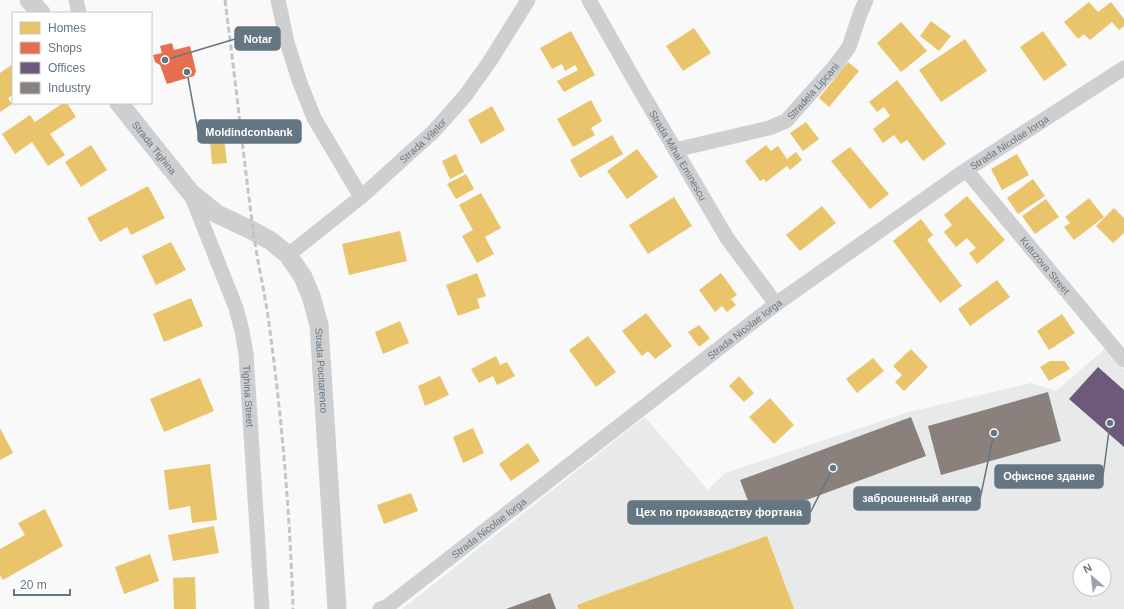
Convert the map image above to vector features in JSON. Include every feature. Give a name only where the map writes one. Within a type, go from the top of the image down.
[{"type":"street","points":[[29,0],[41,12]]},
{"type":"street","points":[[76,0],[79,12]]},
{"type":"street","points":[[278,0],[287,42],[299,80],[314,118],[361,197]]},
{"type":"street","name":"Strada Vilelor","points":[[288,255],[361,197],[433,132],[465,96],[490,61],[528,0]]},
{"type":"street","name":"Strada Mihai Eminescu","points":[[589,0],[727,238],[776,304]]},
{"type":"street","name":"Stradela Lipcani","points":[[675,150],[769,128],[786,121],[835,66],[849,47],[866,0]]},
{"type":"street","name":"Strada Nicolae Iorga","points":[[380,609],[388,606],[776,304],[966,170],[1124,68]]},
{"type":"street","name":"Strada Tighina","points":[[119,104],[190,192]]},
{"type":"street","name":"Kutuzova Street","points":[[966,170],[1124,360]]},
{"type":"street","name":"Strada Pocitarenco","points":[[190,192],[217,214],[253,231],[288,255],[303,277],[312,296],[319,324],[337,609]]},
{"type":"street","name":"Tighina Street","points":[[190,192],[236,308],[242,331],[262,609]]},
{"type":"shaded area","points":[[1106,348],[1124,370],[1124,609],[402,609],[645,417],[708,490],[725,473],[909,412],[1031,383],[1056,391]]},
{"type":"building: Homes","points":[[1089,2],[1098,12],[1111,2],[1124,19],[1124,26],[1119,30],[1112,22],[1090,40],[1084,34],[1078,39],[1064,22]]},
{"type":"building: Homes","points":[[931,21],[951,36],[939,51],[920,36]]},
{"type":"building: Homes","points":[[901,22],[927,51],[901,72],[877,43]]},
{"type":"building: Homes","points":[[694,28],[711,53],[683,71],[666,46]]},
{"type":"building: Homes","points":[[571,31],[595,75],[564,92],[557,81],[578,70],[575,65],[565,71],[562,64],[552,69],[540,48]]},
{"type":"building: Homes","points":[[1043,31],[1067,65],[1044,81],[1020,47]]},
{"type":"building: Homes","points":[[965,39],[987,71],[941,102],[919,70]]},
{"type":"building: Homes","points":[[848,62],[859,71],[829,107],[819,98]]},
{"type":"building: Homes","points":[[12,65],[12,96],[8,98],[12,104],[0,112],[0,73]]},
{"type":"building: Homes","points":[[897,80],[946,144],[923,161],[907,140],[901,144],[894,135],[883,143],[873,129],[890,116],[884,107],[877,112],[869,102]]},
{"type":"building: Homes","points":[[591,100],[602,121],[591,128],[595,135],[573,147],[557,119]]},
{"type":"building: Homes","points":[[62,104],[68,104],[76,117],[50,134],[65,155],[48,166],[32,142],[15,154],[2,134],[30,115],[35,122]]},
{"type":"building: Homes","points":[[492,106],[505,130],[481,144],[468,120]]},
{"type":"building: Homes","points":[[806,122],[819,139],[803,151],[790,133]]},
{"type":"building: Homes","points":[[612,135],[623,154],[580,178],[570,160]]},
{"type":"building: Homes","points":[[224,137],[227,163],[212,164],[210,140]]},
{"type":"building: Homes","points":[[91,145],[107,170],[81,187],[65,162]]},
{"type":"building: Homes","points":[[766,145],[771,151],[778,146],[787,159],[796,152],[802,160],[790,170],[787,166],[766,182],[764,179],[760,181],[745,161]]},
{"type":"building: Homes","points":[[850,147],[889,194],[870,209],[831,161]]},
{"type":"building: Homes","points":[[637,149],[658,177],[627,199],[607,171]]},
{"type":"building: Homes","points":[[456,154],[464,172],[450,179],[442,161]]},
{"type":"building: Homes","points":[[1017,154],[1029,175],[1002,190],[991,169]]},
{"type":"building: Homes","points":[[466,174],[474,189],[456,199],[447,184]]},
{"type":"building: Homes","points":[[1033,179],[1045,196],[1018,214],[1007,198]]},
{"type":"building: Homes","points":[[148,186],[165,218],[131,235],[127,227],[100,242],[87,218]]},
{"type":"building: Homes","points":[[481,193],[501,228],[485,237],[494,254],[477,263],[462,236],[473,230],[459,205]]},
{"type":"building: Homes","points":[[967,196],[1005,240],[977,264],[969,253],[976,248],[967,238],[956,247],[944,232],[952,225],[944,215]]},
{"type":"building: Homes","points":[[674,197],[692,226],[648,254],[629,225]]},
{"type":"building: Homes","points":[[1089,198],[1104,217],[1074,240],[1064,227],[1070,223],[1065,217]]},
{"type":"building: Homes","points":[[1046,199],[1059,217],[1035,234],[1022,216]]},
{"type":"building: Homes","points":[[822,206],[836,223],[800,251],[786,235]]},
{"type":"building: Homes","points":[[1114,208],[1124,218],[1124,233],[1113,243],[1096,226]]},
{"type":"building: Homes","points":[[921,219],[933,235],[927,240],[962,286],[940,303],[893,241]]},
{"type":"building: Homes","points":[[400,231],[407,261],[349,275],[342,244]]},
{"type":"building: Homes","points":[[171,242],[186,270],[156,285],[142,256]]},
{"type":"building: Homes","points":[[477,273],[486,296],[477,299],[480,308],[458,316],[446,285]]},
{"type":"building: Homes","points":[[721,273],[737,295],[731,299],[736,305],[727,312],[722,306],[715,312],[699,290]]},
{"type":"building: Homes","points":[[997,280],[1010,297],[970,326],[958,309]]},
{"type":"building: Homes","points":[[191,298],[203,326],[164,342],[153,314]]},
{"type":"building: Homes","points":[[646,313],[672,346],[655,359],[648,351],[642,356],[622,331]]},
{"type":"building: Homes","points":[[1062,314],[1075,333],[1049,350],[1037,331]]},
{"type":"building: Homes","points":[[400,321],[409,343],[383,354],[375,332]]},
{"type":"building: Homes","points":[[699,325],[710,338],[699,347],[688,332]]},
{"type":"building: Homes","points":[[588,336],[616,372],[596,387],[569,350]]},
{"type":"building: Homes","points":[[911,349],[928,367],[904,391],[895,382],[902,375],[893,366]]},
{"type":"building: Homes","points":[[496,356],[500,365],[507,362],[515,376],[497,385],[493,376],[479,383],[471,369]]},
{"type":"building: Homes","points":[[873,358],[884,371],[857,393],[846,379]]},
{"type":"building: Homes","points":[[1050,361],[1065,361],[1070,369],[1049,381],[1040,367]]},
{"type":"building: Homes","points":[[440,376],[449,395],[425,406],[418,386]]},
{"type":"building: Homes","points":[[739,376],[754,393],[744,402],[729,386]]},
{"type":"building: Homes","points":[[200,378],[214,411],[164,432],[150,399]]},
{"type":"building: Homes","points":[[770,398],[794,425],[774,444],[749,417]]},
{"type":"building: Homes","points":[[0,428],[13,453],[0,460]]},
{"type":"building: Homes","points":[[473,428],[484,453],[463,463],[453,437]]},
{"type":"building: Homes","points":[[528,443],[540,461],[511,481],[499,464]]},
{"type":"building: Homes","points":[[210,464],[217,520],[192,523],[190,506],[169,510],[164,470]]},
{"type":"building: Homes","points":[[411,493],[418,511],[384,524],[377,505]]},
{"type":"building: Homes","points":[[45,509],[63,546],[3,580],[0,575],[0,549],[25,535],[18,523]]},
{"type":"building: Homes","points":[[214,526],[219,553],[173,561],[168,535]]},
{"type":"building: Homes","points":[[767,536],[794,609],[579,609],[577,605]]},
{"type":"building: Homes","points":[[150,554],[159,581],[124,594],[115,567]]},
{"type":"building: Homes","points":[[195,577],[196,609],[174,609],[173,578]]},
{"type":"building: Shops","points":[[172,43],[174,50],[190,46],[196,71],[194,76],[167,84],[160,65],[155,62],[153,55],[162,53],[160,46]]},
{"type":"building: Offices","points":[[1098,367],[1124,390],[1124,447],[1069,399]]},
{"type":"building: Industry","points":[[1048,392],[1061,441],[941,475],[928,426]]},
{"type":"building: Industry","points":[[911,417],[926,456],[755,519],[740,480]]},
{"type":"building: Industry","points":[[550,593],[556,609],[506,609]]},
{"type":"railway","points":[[225,0],[253,229],[274,359],[282,430],[288,502],[293,609]]},
{"type":"place","name":"Notar","points":[[165,60]]},
{"type":"place","name":"Moldindconbank","points":[[187,72]]},
{"type":"place","name":"Офисное здание","points":[[1110,423]]},
{"type":"place","name":"заброшенный ангар","points":[[994,433]]},
{"type":"place","name":"Цех по производству фортана","points":[[833,468]]}]
